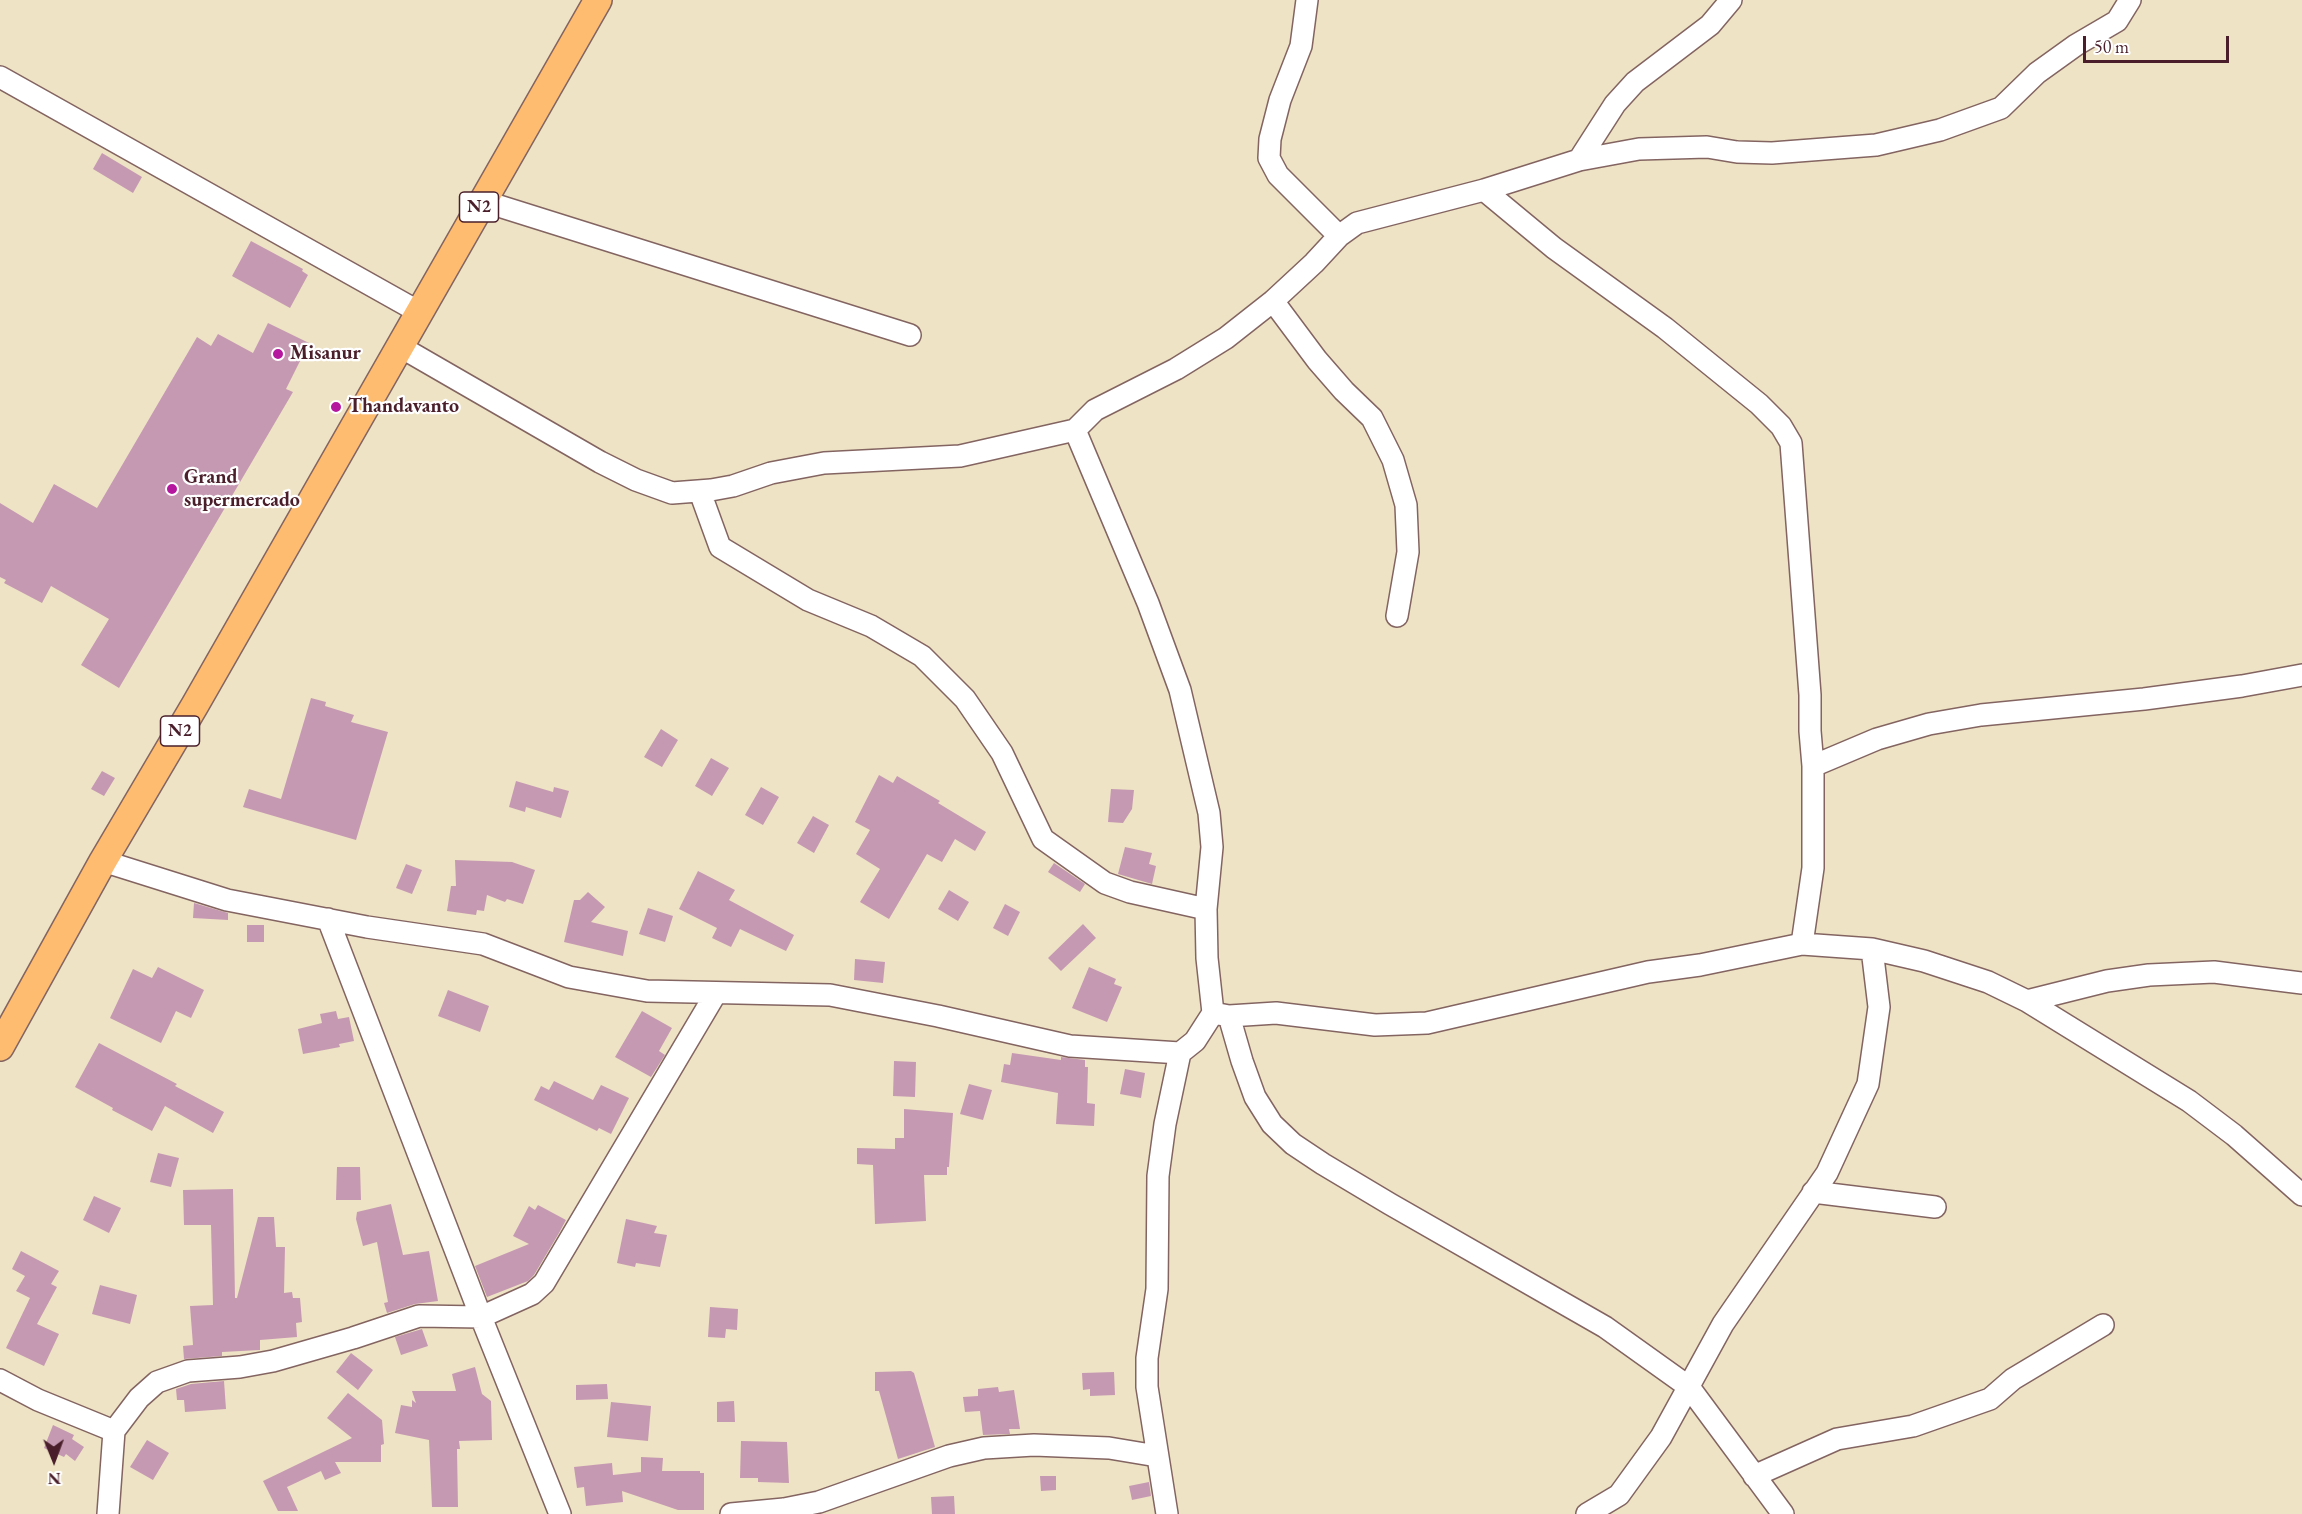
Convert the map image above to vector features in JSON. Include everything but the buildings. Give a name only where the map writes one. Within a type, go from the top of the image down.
[{"type":"main road","name":"N2","points":[[0,1047],[103,861],[195,705],[598,0]]},
{"type":"street","points":[[1307,0],[1300,46],[1280,100],[1270,140],[1269,158],[1278,175],[1339,236]]},
{"type":"street","points":[[1579,160],[1615,104],[1635,82],[1710,25],[1731,0]]},
{"type":"street","points":[[399,346],[572,446],[636,480],[672,492],[700,492],[733,486],[771,473],[824,463],[960,456],[1075,430],[1095,410],[1176,369],[1226,338],[1273,301],[1339,236],[1357,223],[1484,190],[1579,160],[1638,149],[1707,147],[1737,152],[1772,153],[1876,145],[1940,130],[2001,108],[2037,73],[2076,45],[2117,21],[2130,0]]},
{"type":"street","points":[[0,77],[419,312]]},
{"type":"street","points":[[1484,190],[1554,248],[1665,328],[1751,397],[1781,426],[1791,443],[1810,695],[1813,766],[1813,868],[1802,944]]},
{"type":"street","points":[[483,201],[910,335]]},
{"type":"street","points":[[1273,301],[1317,360],[1372,418],[1393,460],[1406,504],[1408,552],[1397,616]]},
{"type":"street","points":[[1075,430],[1148,603],[1180,690],[1209,813],[1212,847],[1206,909],[1207,958],[1221,1014],[1255,1097],[1272,1124],[1293,1144],[1380,1198],[1605,1327],[1689,1387],[1783,1514]]},
{"type":"street","points":[[700,492],[720,547],[808,600],[871,626],[922,656],[965,699],[1002,753],[1043,839],[1106,883],[1130,892],[1206,909]]},
{"type":"street","points":[[1813,766],[1877,739],[1929,724],[1981,715],[2144,699],[2242,686],[2302,675]]},
{"type":"street","points":[[103,861],[227,900],[367,927],[483,944],[569,977],[647,991],[830,995],[938,1016],[1070,1046],[1180,1053]]},
{"type":"street","points":[[328,920],[481,1317],[560,1514]]},
{"type":"street","points":[[1167,1514],[1147,1387],[1147,1358],[1157,1289],[1158,1176],[1165,1124],[1180,1053],[1221,1014],[1276,1013],[1375,1025],[1427,1023],[1648,972],[1700,965],[1802,944],[1872,949],[1924,961],[1988,982],[2026,1001],[2189,1101],[2234,1135],[2302,1195]]},
{"type":"street","points":[[1587,1514],[1619,1495],[1661,1437],[1723,1324],[1827,1173],[1868,1084],[1879,1007],[1872,949]]},
{"type":"street","points":[[2026,1001],[2107,981],[2149,975],[2214,972],[2302,983]]},
{"type":"street","points":[[108,1514],[114,1431],[139,1398],[157,1382],[188,1371],[240,1367],[273,1361],[418,1316],[481,1317],[532,1294],[544,1283],[716,993]]},
{"type":"street","points":[[1814,1192],[1935,1207]]},
{"type":"street","points":[[1754,1476],[1837,1439],[1913,1426],[1990,1399],[2013,1379],[2103,1325]]},
{"type":"street","points":[[0,1380],[38,1400],[114,1431]]},
{"type":"street","points":[[731,1514],[784,1509],[819,1502],[949,1456],[984,1448],[1034,1445],[1109,1448],[1157,1456]]},
{"type":"place","name":"Misanur","points":[[278,354]]},
{"type":"place","name":"Thandavanto","points":[[336,407]]},
{"type":"place","name":"Grand supermercado","points":[[172,489]]}]
